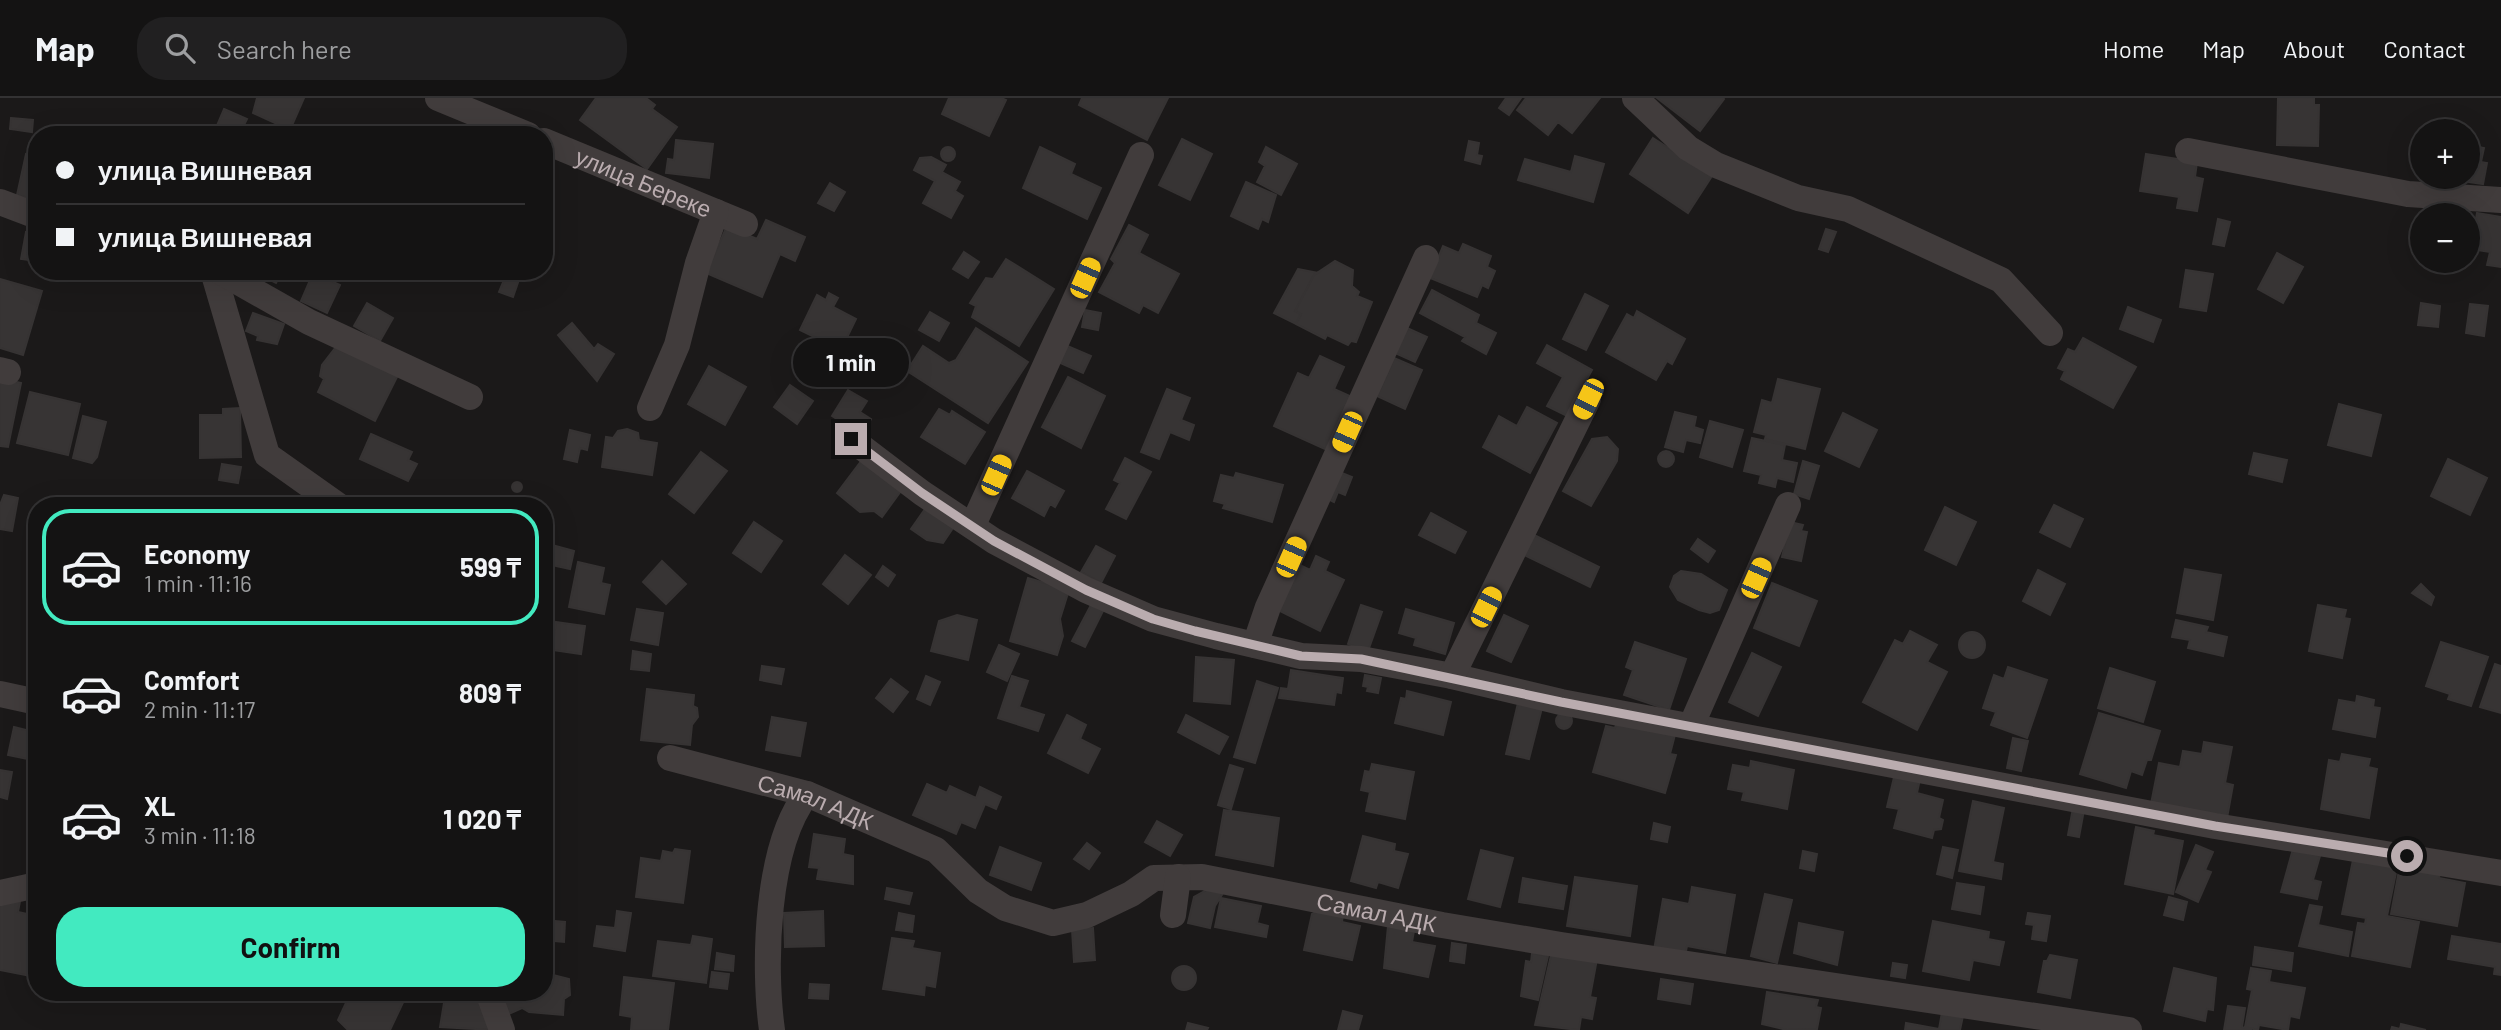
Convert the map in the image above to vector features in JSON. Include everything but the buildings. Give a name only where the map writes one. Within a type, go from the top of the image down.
[{"type":"street","points":[[439,98],[506,126]]},
{"type":"street","points":[[1635,98],[1688,148],[1716,165],[1798,198],[1848,209],[2001,280],[2050,333]]},
{"type":"street","name":"улица Береке","points":[[553,145],[745,224]]},
{"type":"street","points":[[2188,151],[2408,194],[2501,200]]},
{"type":"street","points":[[973,525],[1141,155]]},
{"type":"street","points":[[0,202],[28,212]]},
{"type":"street","points":[[650,408],[677,345],[698,263],[716,212]]},
{"type":"street","points":[[1255,645],[1268,607],[1426,258]]},
{"type":"street","points":[[215,280],[267,455],[326,497]]},
{"type":"street","points":[[235,280],[309,322],[470,397]]},
{"type":"street","points":[[1452,676],[1588,399]]},
{"type":"street","points":[[851,439],[922,493],[994,541],[1086,590],[1142,614],[1255,645],[1301,656],[1361,659],[1452,676],[1561,702],[1692,724],[2188,821],[2501,873]]},
{"type":"street","points":[[1692,724],[1788,505]]},
{"type":"street","points":[[0,694],[28,700]]},
{"type":"street","name":"Самал АДК","points":[[670,758],[807,794],[936,850],[978,891],[1004,908],[1053,923],[1087,915],[1131,894],[1154,878],[1202,877],[1442,925],[1652,960],[2129,1030]]},
{"type":"street","points":[[772,1030],[768,992],[770,915],[775,879],[793,810],[807,794]]},
{"type":"street","points":[[1173,915],[1178,877]]},
{"type":"street","points":[[0,893],[28,887]]},
{"type":"street","points":[[491,1001],[502,1030]]},
{"type":"route","points":[[851,439],[922,493],[994,541],[1086,590],[1153,619],[1195,631],[1301,656],[1361,659],[1452,676],[1561,702],[1692,724],[2121,809],[2407,856]]}]
